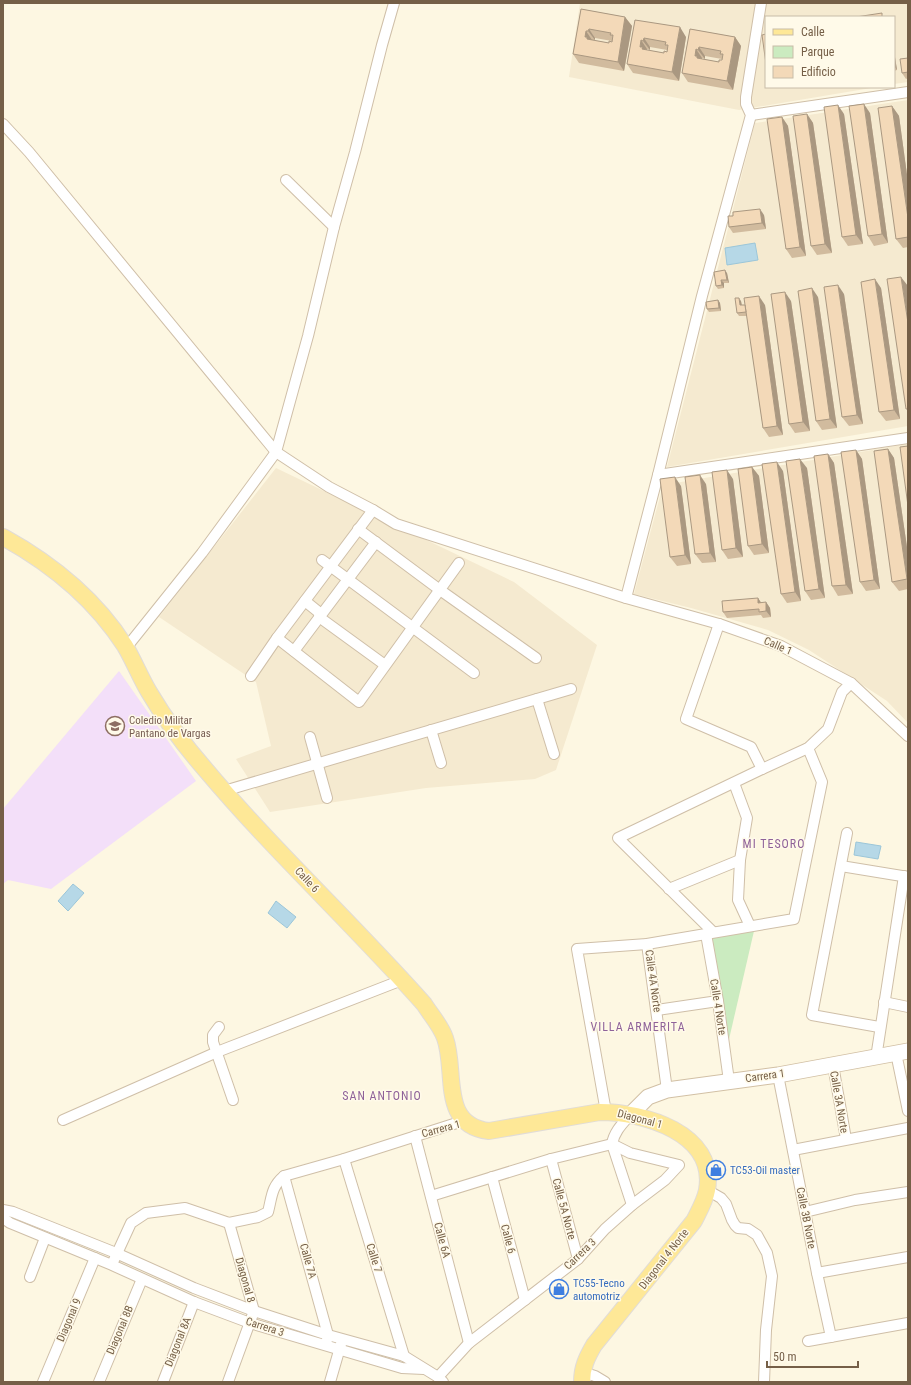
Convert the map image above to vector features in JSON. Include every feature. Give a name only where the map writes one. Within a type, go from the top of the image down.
[{"type":"main road","name":"Calle 6","points":[[3,537],[39,558],[72,584],[101,614],[126,648],[148,690],[175,731],[224,791],[424,1004],[438,1024],[445,1038],[448,1053],[451,1091],[463,1121]]},
{"type":"main road","name":"Diagonal 1","points":[[603,1112],[614,1112],[630,1115],[664,1124],[683,1135],[698,1148]]},
{"type":"main road","name":"Carrera 1","points":[[463,1121],[478,1130],[489,1131],[603,1112]]},
{"type":"main road","name":"Diagonal 4 Norte","points":[[582,1377],[586,1359],[594,1345],[694,1221],[707,1190],[707,1175],[704,1161],[698,1148]]},
{"type":"street","points":[[126,648],[202,553],[276,452],[308,336],[334,227],[394,3]]},
{"type":"street","points":[[626,598],[702,296],[751,115],[746,104],[746,97],[761,3]]},
{"type":"street","points":[[751,115],[908,92]]},
{"type":"street","name":"Calle 1","points":[[3,124],[30,152],[276,452],[329,487],[396,524],[626,598],[719,624],[781,646],[851,682],[908,736]]},
{"type":"street","points":[[286,180],[334,227]]},
{"type":"street","points":[[658,475],[908,438]]},
{"type":"street","points":[[251,676],[304,601],[373,510]]},
{"type":"street","points":[[358,529],[440,590],[536,658]]},
{"type":"street","points":[[294,651],[376,542]]},
{"type":"street","points":[[322,560],[474,673]]},
{"type":"street","points":[[277,638],[359,702],[459,563]]},
{"type":"street","points":[[304,601],[385,665]]},
{"type":"street","points":[[719,624],[686,719],[751,746],[762,769]]},
{"type":"street","points":[[710,933],[618,838],[808,748],[828,729],[842,692],[851,682]]},
{"type":"street","points":[[224,791],[570,689]]},
{"type":"street","points":[[537,699],[554,754]]},
{"type":"street","points":[[431,730],[441,763]]},
{"type":"street","points":[[310,737],[327,798]]},
{"type":"street","points":[[603,1112],[577,949],[647,944],[794,919],[822,782],[808,748]]},
{"type":"street","points":[[734,783],[747,818],[740,860],[738,900],[750,926]]},
{"type":"street","points":[[847,833],[812,1014],[880,1028]]},
{"type":"street","points":[[669,889],[740,860]]},
{"type":"street","points":[[841,866],[906,876],[884,1002],[876,1058]]},
{"type":"street","name":"Calle 4 Norte","points":[[710,933],[729,1081]]},
{"type":"street","name":"Calle 4A Norte","points":[[647,944],[667,1090]]},
{"type":"street","points":[[63,1120],[217,1052],[402,980]]},
{"type":"street","points":[[657,1010],[718,1000]]},
{"type":"street","points":[[884,1002],[908,1007]]},
{"type":"street","points":[[219,1027],[213,1035],[213,1042],[233,1100]]},
{"type":"street","points":[[902,1052],[908,1111]]},
{"type":"street","name":"Carrera 1","points":[[630,1115],[648,1097],[667,1090],[778,1074],[876,1058],[902,1052]]},
{"type":"street","name":"Calle 3A Norte","points":[[833,1065],[846,1139]]},
{"type":"street","name":"Calle 3B Norte","points":[[778,1074],[817,1273],[832,1338]]},
{"type":"street","points":[[630,1115],[620,1126],[612,1144],[632,1205]]},
{"type":"street","name":"Carrera 1","points":[[284,1176],[344,1159],[463,1121]]},
{"type":"street","points":[[793,1150],[908,1128]]},
{"type":"street","name":"Calle 6A","points":[[415,1136],[469,1343]]},
{"type":"street","points":[[431,1196],[551,1159],[612,1144]]},
{"type":"street","name":"Carrera 3","points":[[3,1210],[13,1212],[194,1288],[254,1311],[328,1335],[404,1356],[440,1379],[469,1343],[578,1259],[605,1229],[632,1205],[665,1180],[679,1165],[630,1153],[612,1144]]},
{"type":"street","name":"Calle 7","points":[[344,1159],[404,1356]]},
{"type":"street","name":"Calle 5A Norte","points":[[551,1159],[578,1259]]},
{"type":"street","points":[[112,1265],[131,1223],[146,1213],[185,1208],[229,1223],[258,1217],[268,1212],[273,1190],[277,1182],[284,1176]]},
{"type":"street","name":"Calle 7A","points":[[284,1176],[328,1335],[326,1346]]},
{"type":"street","name":"Calle 6","points":[[492,1177],[524,1300]]},
{"type":"street","points":[[707,1190],[721,1198],[726,1204],[732,1220],[738,1228],[748,1229],[757,1234],[767,1253],[772,1276],[766,1330],[764,1382]]},
{"type":"street","points":[[805,1212],[854,1200],[908,1192]]},
{"type":"street","name":"Carrera 3","points":[[3,1218],[10,1223],[112,1265],[194,1302],[250,1323],[402,1368],[424,1369]]},
{"type":"street","name":"Diagonal 8","points":[[228,1382],[254,1311],[229,1223]]},
{"type":"street","points":[[30,1277],[45,1238]]},
{"type":"street","points":[[817,1273],[908,1257]]},
{"type":"street","name":"Diagonal 9","points":[[43,1382],[95,1258]]},
{"type":"street","name":"Diagonal 8B","points":[[99,1382],[142,1278]]},
{"type":"street","name":"Diagonal 8A","points":[[163,1382],[194,1302]]},
{"type":"street","points":[[808,1341],[832,1338],[908,1323]]},
{"type":"street","points":[[330,1382],[342,1338]]},
{"type":"street","points":[[582,1377],[594,1376],[605,1382]]},
{"type":"shaded area","points":[[580,3],[908,3],[908,82],[895,84],[895,16],[765,16],[765,88],[871,88],[739,110],[569,77]]},
{"type":"shaded area","points":[[908,100],[908,426],[667,467],[755,123]]},
{"type":"shaded area","points":[[908,444],[908,723],[887,701],[809,650],[768,630],[691,608],[634,594],[663,485]]},
{"type":"shaded area","points":[[276,468],[514,582],[597,645],[556,770],[535,779],[426,788],[270,812],[236,759],[271,746],[256,682],[159,617]]},
{"type":"shaded area","name":"Coledio Militar Pantano de Vargas","points":[[119,671],[196,781],[51,889],[8,880],[3,884],[3,809]]},
{"type":"green space","points":[[754,931],[727,1048],[708,939]]},
{"type":"water","points":[[755,243],[758,260],[727,265],[725,248]]},
{"type":"water","points":[[856,842],[881,846],[878,859],[854,855]]},
{"type":"water","points":[[73,884],[84,893],[68,911],[58,901]]},
{"type":"water","points":[[276,901],[296,917],[287,928],[268,913]]},
{"type":"building","points":[[581,9],[625,17],[618,62],[573,54]],"holes":[[[589,29],[611,33],[610,35],[613,35],[612,42],[609,41],[609,43],[587,39],[587,37],[585,37],[586,31]]]},
{"type":"building","points":[[882,13],[882,16],[862,16]]},
{"type":"building","points":[[635,20],[680,27],[672,72],[627,64]],"holes":[[[644,38],[666,42],[665,45],[668,45],[667,52],[664,51],[664,53],[642,49],[643,47],[640,47],[641,40],[643,41]]]},
{"type":"building","points":[[690,29],[735,37],[727,81],[682,73]],"holes":[[[699,47],[721,51],[720,54],[723,54],[722,60],[719,60],[719,62],[697,58],[697,56],[695,56],[696,49],[698,50]]]},
{"type":"building","points":[[765,34],[765,57],[762,35]]},
{"type":"building","points":[[908,58],[908,72],[902,73],[900,59]]},
{"type":"building","points":[[864,104],[882,234],[868,236],[849,106]]},
{"type":"building","points":[[838,105],[856,235],[842,237],[824,107]]},
{"type":"building","points":[[892,106],[908,218],[908,237],[896,239],[878,108]]},
{"type":"building","points":[[807,114],[825,244],[811,246],[793,116]]},
{"type":"building","points":[[782,117],[800,247],[786,249],[767,119]]},
{"type":"building","points":[[760,209],[762,223],[729,227],[728,216],[733,216],[733,212]]},
{"type":"building","points":[[725,270],[727,280],[721,280],[722,285],[716,286],[714,272]]},
{"type":"building","points":[[901,277],[908,323],[908,409],[906,409],[887,279]]},
{"type":"building","points":[[875,279],[894,410],[879,412],[861,282]]},
{"type":"building","points":[[838,285],[857,415],[842,417],[824,287]]},
{"type":"building","points":[[812,288],[830,419],[816,421],[798,291]]},
{"type":"building","points":[[785,292],[803,422],[789,424],[771,294]]},
{"type":"building","points":[[759,296],[777,426],[763,428],[744,298]]},
{"type":"building","points":[[735,298],[739,298],[740,305],[745,305],[746,312],[737,313]]},
{"type":"building","points":[[718,300],[719,308],[707,309],[706,302]]},
{"type":"building","points":[[908,446],[908,506],[900,447]]},
{"type":"building","points":[[888,449],[907,579],[892,582],[874,451]]},
{"type":"building","points":[[856,450],[874,580],[860,582],[841,452]]},
{"type":"building","points":[[828,454],[846,585],[832,586],[814,456]]},
{"type":"building","points":[[800,459],[819,589],[805,591],[786,461]]},
{"type":"building","points":[[777,462],[795,592],[781,594],[762,464]]},
{"type":"building","points":[[752,467],[762,544],[748,546],[738,469]]},
{"type":"building","points":[[727,470],[736,548],[722,550],[712,472]]},
{"type":"building","points":[[700,475],[710,553],[695,554],[685,477]]},
{"type":"building","points":[[675,477],[685,555],[670,557],[660,479]]},
{"type":"building","points":[[758,598],[758,603],[766,602],[766,611],[759,612],[759,609],[723,612],[722,601]]},
{"type":"place","name":"Coledio Militar Pantano de Vargas","points":[[115,726]]},
{"type":"place","name":"TC53-Oil master","points":[[716,1170]]},
{"type":"place","name":"TC55-Tecno automotriz","points":[[559,1289]]},
{"type":"district","name":"MI TESORO","points":[[774,844]]},
{"type":"district","name":"VILLA ARMERITA","points":[[638,1027]]},
{"type":"district","name":"SAN ANTONIO","points":[[382,1096]]}]
